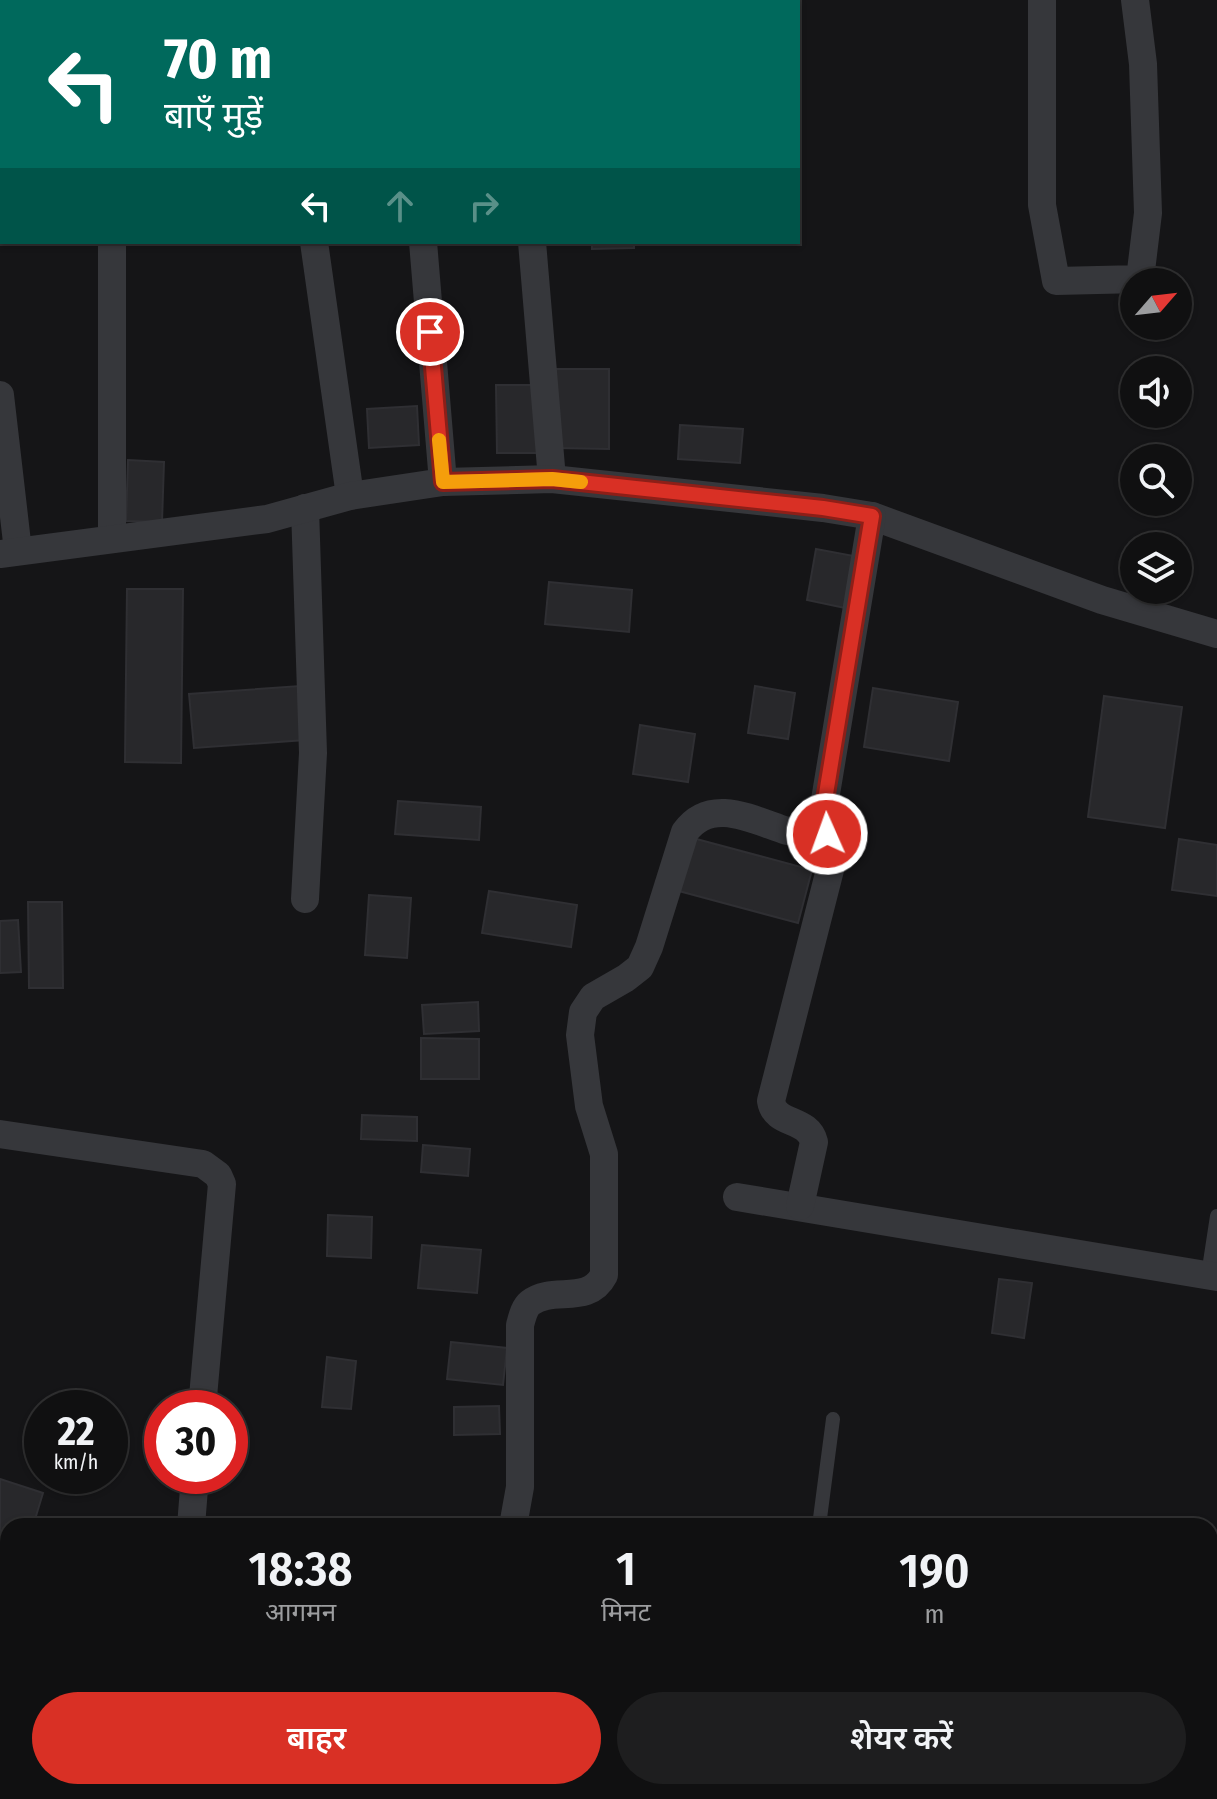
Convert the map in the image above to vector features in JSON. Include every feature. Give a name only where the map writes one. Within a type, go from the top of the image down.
[{"type":"street","points":[[1042,0],[1042,205],[1056,281],[1140,279],[1148,213],[1143,64],[1135,0]]},
{"type":"street","points":[[112,244],[112,539]]},
{"type":"street","points":[[314,244],[350,496]]},
{"type":"street","points":[[423,244],[443,482]]},
{"type":"street","points":[[532,244],[552,479]]},
{"type":"street","points":[[0,395],[9,552],[267,519],[350,496],[443,482],[552,479],[872,516],[1102,600],[1217,634]]},
{"type":"street","points":[[305,508],[313,753],[305,899]]},
{"type":"street","points":[[800,1206],[814,1142],[812,1133],[803,1126],[778,1117],[771,1101],[833,858],[823,812],[872,516]]},
{"type":"street","points":[[514,1518],[520,1487],[520,1325],[524,1312],[530,1303],[541,1298],[590,1290],[600,1284],[604,1275],[604,1154],[589,1106],[580,1035],[583,1012],[593,997],[640,967],[685,832],[693,821],[704,814],[721,812],[787,831],[812,823],[823,812]]},
{"type":"street","points":[[0,1134],[203,1164],[218,1175],[222,1184],[204,1390]]},
{"type":"street","points":[[737,1197],[1213,1276]]},
{"type":"street","points":[[192,1518],[194,1494]]},
{"type":"lane","points":[[1213,1276],[1217,1216]]},
{"type":"lane","points":[[820,1518],[833,1419]]},
{"type":"building","points":[[592,244],[634,244],[634,248],[592,249]]},
{"type":"building","points":[[556,369],[609,369],[609,449],[556,448]]},
{"type":"building","points":[[496,385],[541,385],[542,453],[497,453]]},
{"type":"building","points":[[417,406],[419,445],[369,448],[367,409]]},
{"type":"building","points":[[680,425],[743,429],[740,463],[678,459]]},
{"type":"building","points":[[128,460],[164,462],[162,522],[126,521]]},
{"type":"building","points":[[816,549],[859,557],[850,609],[807,600]]},
{"type":"building","points":[[549,582],[632,590],[629,632],[545,624]]},
{"type":"building","points":[[127,589],[183,589],[181,763],[125,762]]},
{"type":"building","points":[[300,686],[305,740],[194,748],[189,694]]},
{"type":"building","points":[[755,686],[795,693],[788,739],[748,733]]},
{"type":"building","points":[[873,688],[958,702],[949,761],[864,747]]},
{"type":"building","points":[[1104,696],[1182,707],[1165,828],[1088,817]]},
{"type":"building","points":[[640,725],[695,734],[688,782],[633,774]]},
{"type":"building","points":[[398,801],[481,807],[479,840],[395,834]]},
{"type":"building","points":[[689,837],[812,870],[798,923],[675,890]]},
{"type":"building","points":[[1179,839],[1217,845],[1217,896],[1172,890]]},
{"type":"building","points":[[489,891],[577,905],[571,947],[482,933]]},
{"type":"building","points":[[369,895],[411,898],[407,958],[365,955]]},
{"type":"building","points":[[28,902],[62,902],[63,988],[29,988]]},
{"type":"building","points":[[18,920],[21,972],[0,973],[0,921]]},
{"type":"building","points":[[478,1002],[479,1031],[424,1034],[422,1005]]},
{"type":"building","points":[[421,1038],[479,1039],[479,1079],[421,1079]]},
{"type":"building","points":[[362,1115],[417,1117],[417,1141],[361,1139]]},
{"type":"building","points":[[423,1145],[470,1149],[468,1176],[421,1172]]},
{"type":"building","points":[[328,1215],[372,1217],[371,1258],[327,1256]]},
{"type":"building","points":[[422,1245],[481,1250],[477,1293],[418,1288]]},
{"type":"building","points":[[999,1279],[1032,1283],[1024,1338],[992,1333]]},
{"type":"building","points":[[451,1342],[507,1348],[503,1385],[447,1379]]},
{"type":"building","points":[[327,1357],[356,1361],[351,1409],[322,1407]]},
{"type":"building","points":[[499,1406],[500,1434],[454,1435],[454,1407]]},
{"type":"building","points":[[0,1479],[24,1487],[24,1494],[43,1494],[35,1518],[0,1518]]},
{"type":"slow traffic","points":[[439,440],[443,482],[552,479],[581,482]]},
{"type":"route","points":[[430,332],[443,482],[552,479],[872,516],[823,812],[827,834]]}]
